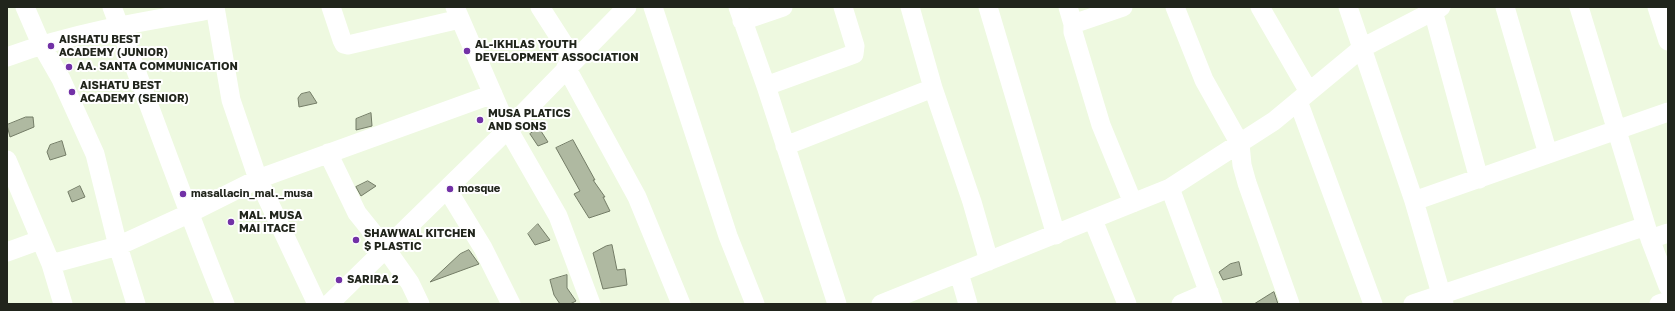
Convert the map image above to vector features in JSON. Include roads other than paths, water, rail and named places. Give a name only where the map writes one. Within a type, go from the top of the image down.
[{"type":"street","points":[[25,7],[41,44],[61,79],[95,154],[118,246],[136,304]]},
{"type":"street","points":[[112,7],[168,154],[188,214],[225,304]]},
{"type":"street","points":[[331,7],[342,40],[344,44],[348,45],[458,13],[508,129],[558,216],[591,304]]},
{"type":"street","points":[[540,7],[637,197],[681,304]]},
{"type":"street","points":[[329,304],[448,189],[627,7]]},
{"type":"street","points":[[653,7],[728,236],[755,304]]},
{"type":"street","points":[[783,7],[740,14],[766,86],[837,304]]},
{"type":"street","points":[[766,86],[854,54],[855,46],[843,7]]},
{"type":"street","points":[[910,7],[932,88],[972,202],[989,261]]},
{"type":"street","points":[[988,7],[1056,234]]},
{"type":"street","points":[[1123,7],[1070,16],[1072,32],[1101,125],[1132,203]]},
{"type":"street","points":[[1175,7],[1204,80],[1240,144],[1242,165],[1247,183],[1290,304]]},
{"type":"street","points":[[1260,7],[1304,97],[1373,304]]},
{"type":"street","points":[[1348,7],[1414,201],[1442,299]]},
{"type":"street","points":[[1505,7],[1548,154]]},
{"type":"street","points":[[1579,7],[1616,130],[1655,233],[1668,286]]},
{"type":"street","points":[[1657,7],[1668,41]]},
{"type":"street","points":[[7,57],[41,44],[119,25],[215,8],[231,100],[258,179],[317,304]]},
{"type":"street","points":[[882,304],[1170,188],[1274,121],[1362,48],[1436,8],[1479,179]]},
{"type":"street","points":[[785,146],[932,88]]},
{"type":"street","points":[[51,264],[118,246],[188,214],[258,179],[493,94]]},
{"type":"street","points":[[1414,201],[1668,112]]},
{"type":"street","points":[[328,154],[357,213],[386,249],[410,284],[420,304]]},
{"type":"street","points":[[7,160],[51,264],[63,304]]},
{"type":"street","points":[[1170,188],[1211,298],[1181,304]]},
{"type":"street","points":[[448,189],[483,248],[511,304]]},
{"type":"street","points":[[1092,220],[1127,304]]},
{"type":"street","points":[[1413,304],[1442,299],[1655,233]]},
{"type":"street","points":[[7,252],[40,240]]},
{"type":"street","points":[[959,273],[968,304]]},
{"type":"street","points":[[1659,304],[1668,301]]},
{"type":"place","name":"AISHATU BEST ACADEMY (JUNIOR)","points":[[51,46]]},
{"type":"place","name":"AL-IKHLAS YOUTH DEVELOPMENT ASSOCIATION","points":[[467,51]]},
{"type":"place","name":"AA. SANTA COMMUNICATION","points":[[69,67]]},
{"type":"place","name":"AISHATU BEST ACADEMY (SENIOR)","points":[[72,92]]},
{"type":"place","name":"MUSA PLATICS AND SONS","points":[[480,120]]},
{"type":"place","name":"mosque","points":[[450,189]]},
{"type":"place","name":"masallacin_mal._musa","points":[[183,194]]},
{"type":"place","name":"MAL. MUSA MAI ITACE","points":[[231,222]]},
{"type":"place","name":"SHAWWAL KITCHEN $ PLASTIC","points":[[356,240]]},
{"type":"place","name":"SARIRA 2","points":[[339,280]]}]
